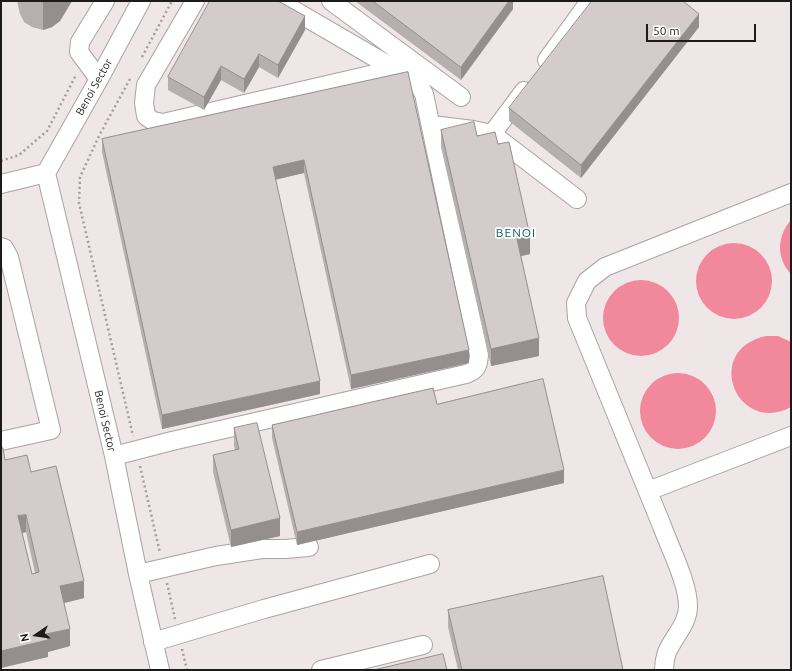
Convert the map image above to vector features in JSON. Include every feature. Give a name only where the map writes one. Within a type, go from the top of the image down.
[{"type":"street","points":[[100,79],[79,52],[78,47],[105,1]]},
{"type":"street","name":"Benoi Sector","points":[[141,1],[100,79],[46,173],[114,456],[138,574],[160,670]]},
{"type":"street","points":[[195,1],[146,85],[144,103],[146,116],[153,121],[163,123],[396,69]]},
{"type":"street","points":[[114,456],[474,372],[478,364],[479,355],[432,125],[424,94],[417,82],[278,1]]},
{"type":"street","points":[[331,1],[461,97]]},
{"type":"street","points":[[492,134],[590,1]]},
{"type":"street","points":[[432,125],[492,134],[577,200]]},
{"type":"street","points":[[1,184],[46,173]]},
{"type":"street","points":[[664,670],[667,652],[684,624],[688,606],[687,595],[681,575],[648,491],[576,318],[576,303],[587,281],[605,267],[791,193]]},
{"type":"street","points":[[1,247],[4,248],[9,257],[50,430],[1,441]]},
{"type":"street","points":[[648,491],[791,436]]},
{"type":"street","points":[[138,574],[216,556],[254,550],[309,547]]},
{"type":"street","points":[[153,642],[264,609],[430,564]]},
{"type":"street","points":[[322,670],[423,645]]},
{"type":"path","points":[[142,57],[172,1]]},
{"type":"path","points":[[1,161],[19,156],[46,131],[79,70]]},
{"type":"path","points":[[130,78],[100,134],[80,176],[79,203],[187,670]]},
{"type":"shaded area","points":[[791,220],[791,274],[783,261],[780,247],[783,233]]},
{"type":"shaded area","points":[[726,243],[742,243],[755,249],[766,260],[772,273],[770,296],[755,313],[742,319],[726,319],[713,313],[698,296],[696,289],[696,273],[702,260],[719,245]]},
{"type":"shaded area","points":[[633,280],[649,280],[662,286],[673,297],[679,310],[677,333],[662,350],[649,356],[633,356],[620,350],[605,333],[603,326],[603,310],[609,297],[626,282]]},
{"type":"shaded area","points":[[766,336],[778,336],[791,342],[791,407],[772,413],[755,410],[742,401],[734,388],[732,372],[735,357],[746,344]]},
{"type":"shaded area","points":[[670,373],[686,373],[699,379],[710,390],[716,403],[714,426],[699,443],[686,449],[670,449],[657,443],[642,426],[640,419],[640,403],[646,390],[663,375]]},
{"type":"building","points":[[210,1],[278,1],[305,16],[278,65],[259,54],[244,79],[221,66],[204,97],[168,77]]},
{"type":"building","points":[[373,1],[509,1],[461,67]]},
{"type":"building","points":[[592,1],[683,1],[699,14],[581,165],[509,108]]},
{"type":"building","points":[[408,72],[469,350],[351,375],[304,160],[273,167],[320,381],[162,415],[102,139]]},
{"type":"building","points":[[474,122],[477,136],[495,132],[498,144],[509,142],[530,236],[517,239],[539,338],[491,349],[441,130]]},
{"type":"building","points":[[543,379],[564,470],[297,532],[272,425],[433,388],[437,404]]},
{"type":"building","points":[[257,423],[280,518],[231,530],[213,455],[239,449],[234,428]]},
{"type":"building","points":[[3,448],[5,460],[27,455],[31,472],[56,466],[84,581],[60,586],[70,629],[46,634],[48,640],[1,651],[1,449]],"holes":[[[26,515],[39,572],[32,574],[18,516]]]},
{"type":"building","points":[[603,576],[623,670],[462,670],[448,610]]},
{"type":"building","points":[[443,654],[447,670],[374,670]]},
{"type":"district","name":"BENOI","points":[[516,233]]}]
